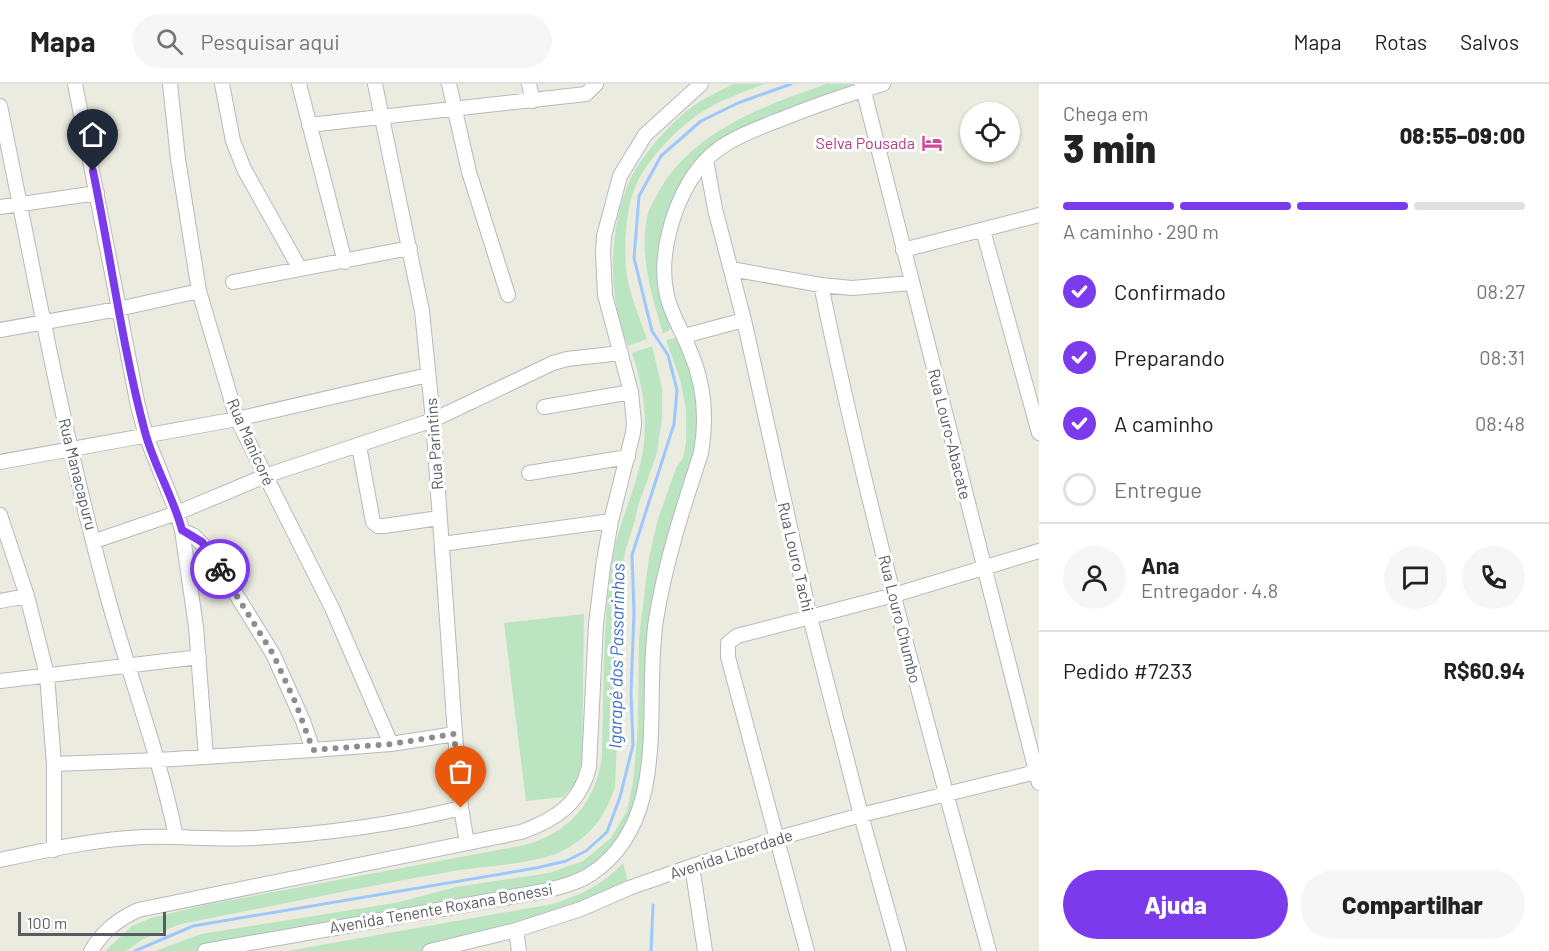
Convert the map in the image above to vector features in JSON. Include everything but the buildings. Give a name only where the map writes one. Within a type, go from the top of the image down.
[{"type":"street","points":[[75,84],[118,309],[146,436],[182,530],[199,657],[206,757]]},
{"type":"street","name":"Rua Manicoré","points":[[170,84],[178,159],[199,291],[237,418],[336,618],[391,744]]},
{"type":"street","points":[[222,84],[233,141],[244,169],[300,269]]},
{"type":"street","points":[[299,84],[345,262]]},
{"type":"street","name":"Rua Parintins","points":[[375,84],[422,311],[433,420],[454,734],[461,808],[467,843]]},
{"type":"street","points":[[449,84],[469,172],[508,295]]},
{"type":"street","points":[[529,84],[533,101]]},
{"type":"street","points":[[309,125],[586,94],[596,84]]},
{"type":"street","points":[[91,951],[105,931],[119,919],[138,910],[521,832],[548,822],[567,806],[586,780],[589,767],[596,624],[611,521],[633,433],[631,392],[610,321],[605,295],[603,253],[607,219],[620,176],[645,135],[701,84]]},
{"type":"street","name":"Avenida Tenente Roxana Bonessi","points":[[205,951],[544,891],[582,879],[592,873],[617,852],[625,842],[640,808],[649,759],[652,655],[656,620],[674,538],[703,440],[703,400],[699,376],[668,297],[665,275],[665,250],[673,216],[687,188],[706,160],[731,141],[862,87],[883,84]]},
{"type":"street","name":"Rua Louro-Abacate","points":[[862,87],[1038,778]]},
{"type":"street","name":"Rua Manacapuru","points":[[0,106],[44,323],[94,541],[127,666],[158,760],[176,837]]},
{"type":"street","name":"Rua Louro Tachi","points":[[706,160],[715,209],[744,320],[810,617],[899,951]]},
{"type":"street","points":[[0,207],[97,193]]},
{"type":"street","points":[[903,250],[1039,215]]},
{"type":"street","points":[[982,230],[1039,433]]},
{"type":"street","points":[[233,282],[410,248]]},
{"type":"street","points":[[731,269],[821,285],[860,287],[911,283]]},
{"type":"street","name":"Rua Louro Chumbo","points":[[821,285],[841,385],[894,595],[989,951]]},
{"type":"street","points":[[0,330],[118,309],[199,291]]},
{"type":"street","points":[[684,336],[744,320]]},
{"type":"street","points":[[94,541],[177,513],[265,476],[433,420],[553,363],[567,359],[621,353]]},
{"type":"street","points":[[0,462],[237,418],[428,375]]},
{"type":"street","points":[[544,407],[631,392]]},
{"type":"street","points":[[358,446],[374,522],[378,526],[439,518]]},
{"type":"street","points":[[530,473],[628,457]]},
{"type":"street","points":[[0,515],[27,596],[47,675],[54,764],[54,850]]},
{"type":"street","points":[[442,544],[611,521]]},
{"type":"street","points":[[182,530],[194,536],[210,552],[273,654],[296,704],[313,750]]},
{"type":"street","points":[[807,951],[728,657],[728,643],[737,636],[894,595],[1039,551]]},
{"type":"street","points":[[0,601],[27,596]]},
{"type":"street","points":[[0,681],[199,657]]},
{"type":"street","points":[[54,764],[313,750],[391,744],[454,734]]},
{"type":"street","name":"Avenida Liberdade","points":[[430,951],[458,948],[581,909],[629,888],[775,838],[946,793],[1038,778]]},
{"type":"street","points":[[0,860],[111,840],[144,837],[253,838],[316,833],[360,828],[461,808]]},
{"type":"street","points":[[692,866],[705,951]]},
{"type":"street","points":[[516,930],[519,951]]},
{"type":"green space","points":[[733,84],[764,84],[712,106],[686,124],[649,162],[633,192],[627,225],[626,269],[632,296],[647,339],[628,346],[616,306],[613,263],[617,220],[630,180],[648,151],[681,116],[699,102]]},
{"type":"green space","points":[[827,84],[855,84],[856,88],[730,140],[680,196],[662,301],[671,329],[663,334],[645,259],[645,228],[648,213],[658,193],[672,172],[710,137],[779,101]]},
{"type":"green space","points":[[676,338],[695,391],[699,437],[664,563],[644,773],[623,839],[580,875],[552,885],[208,947],[198,951],[155,951],[201,934],[395,903],[456,887],[549,873],[583,861],[611,838],[627,811],[633,782],[638,728],[639,637],[649,557],[658,519],[676,468],[683,458],[686,443],[686,409],[680,379],[666,340]]},
{"type":"green space","points":[[652,346],[662,388],[662,418],[657,453],[625,552],[615,605],[619,688],[615,787],[607,808],[596,825],[581,839],[562,851],[539,859],[420,877],[181,924],[143,939],[126,951],[105,951],[132,926],[151,918],[205,905],[525,845],[555,832],[578,813],[593,788],[602,757],[604,657],[609,582],[615,545],[638,473],[645,434],[640,380],[632,353]]},
{"type":"green space","points":[[584,614],[582,762],[575,784],[563,797],[526,801],[504,623]]},
{"type":"green space","points":[[623,863],[629,886],[439,951],[287,951],[553,904],[591,888],[607,878]]},
{"type":"waterway","name":"Igarapé dos Passarinhos","points":[[135,951],[193,926],[566,861],[586,851],[607,832],[620,797],[633,745],[632,555],[674,424],[677,390],[668,355],[652,331],[634,258],[639,196],[661,156],[701,121],[738,103],[791,84]]},
{"type":"waterway","points":[[651,951],[653,905]]},
{"type":"way so far","points":[[220,569],[273,654],[289,687],[313,750],[391,744],[454,734],[461,808]]},
{"type":"place","name":"Selva Pousada","points":[[932,143]]},
{"type":"route","points":[[93,171],[118,309],[146,436],[182,530],[202,542],[220,569]]}]
